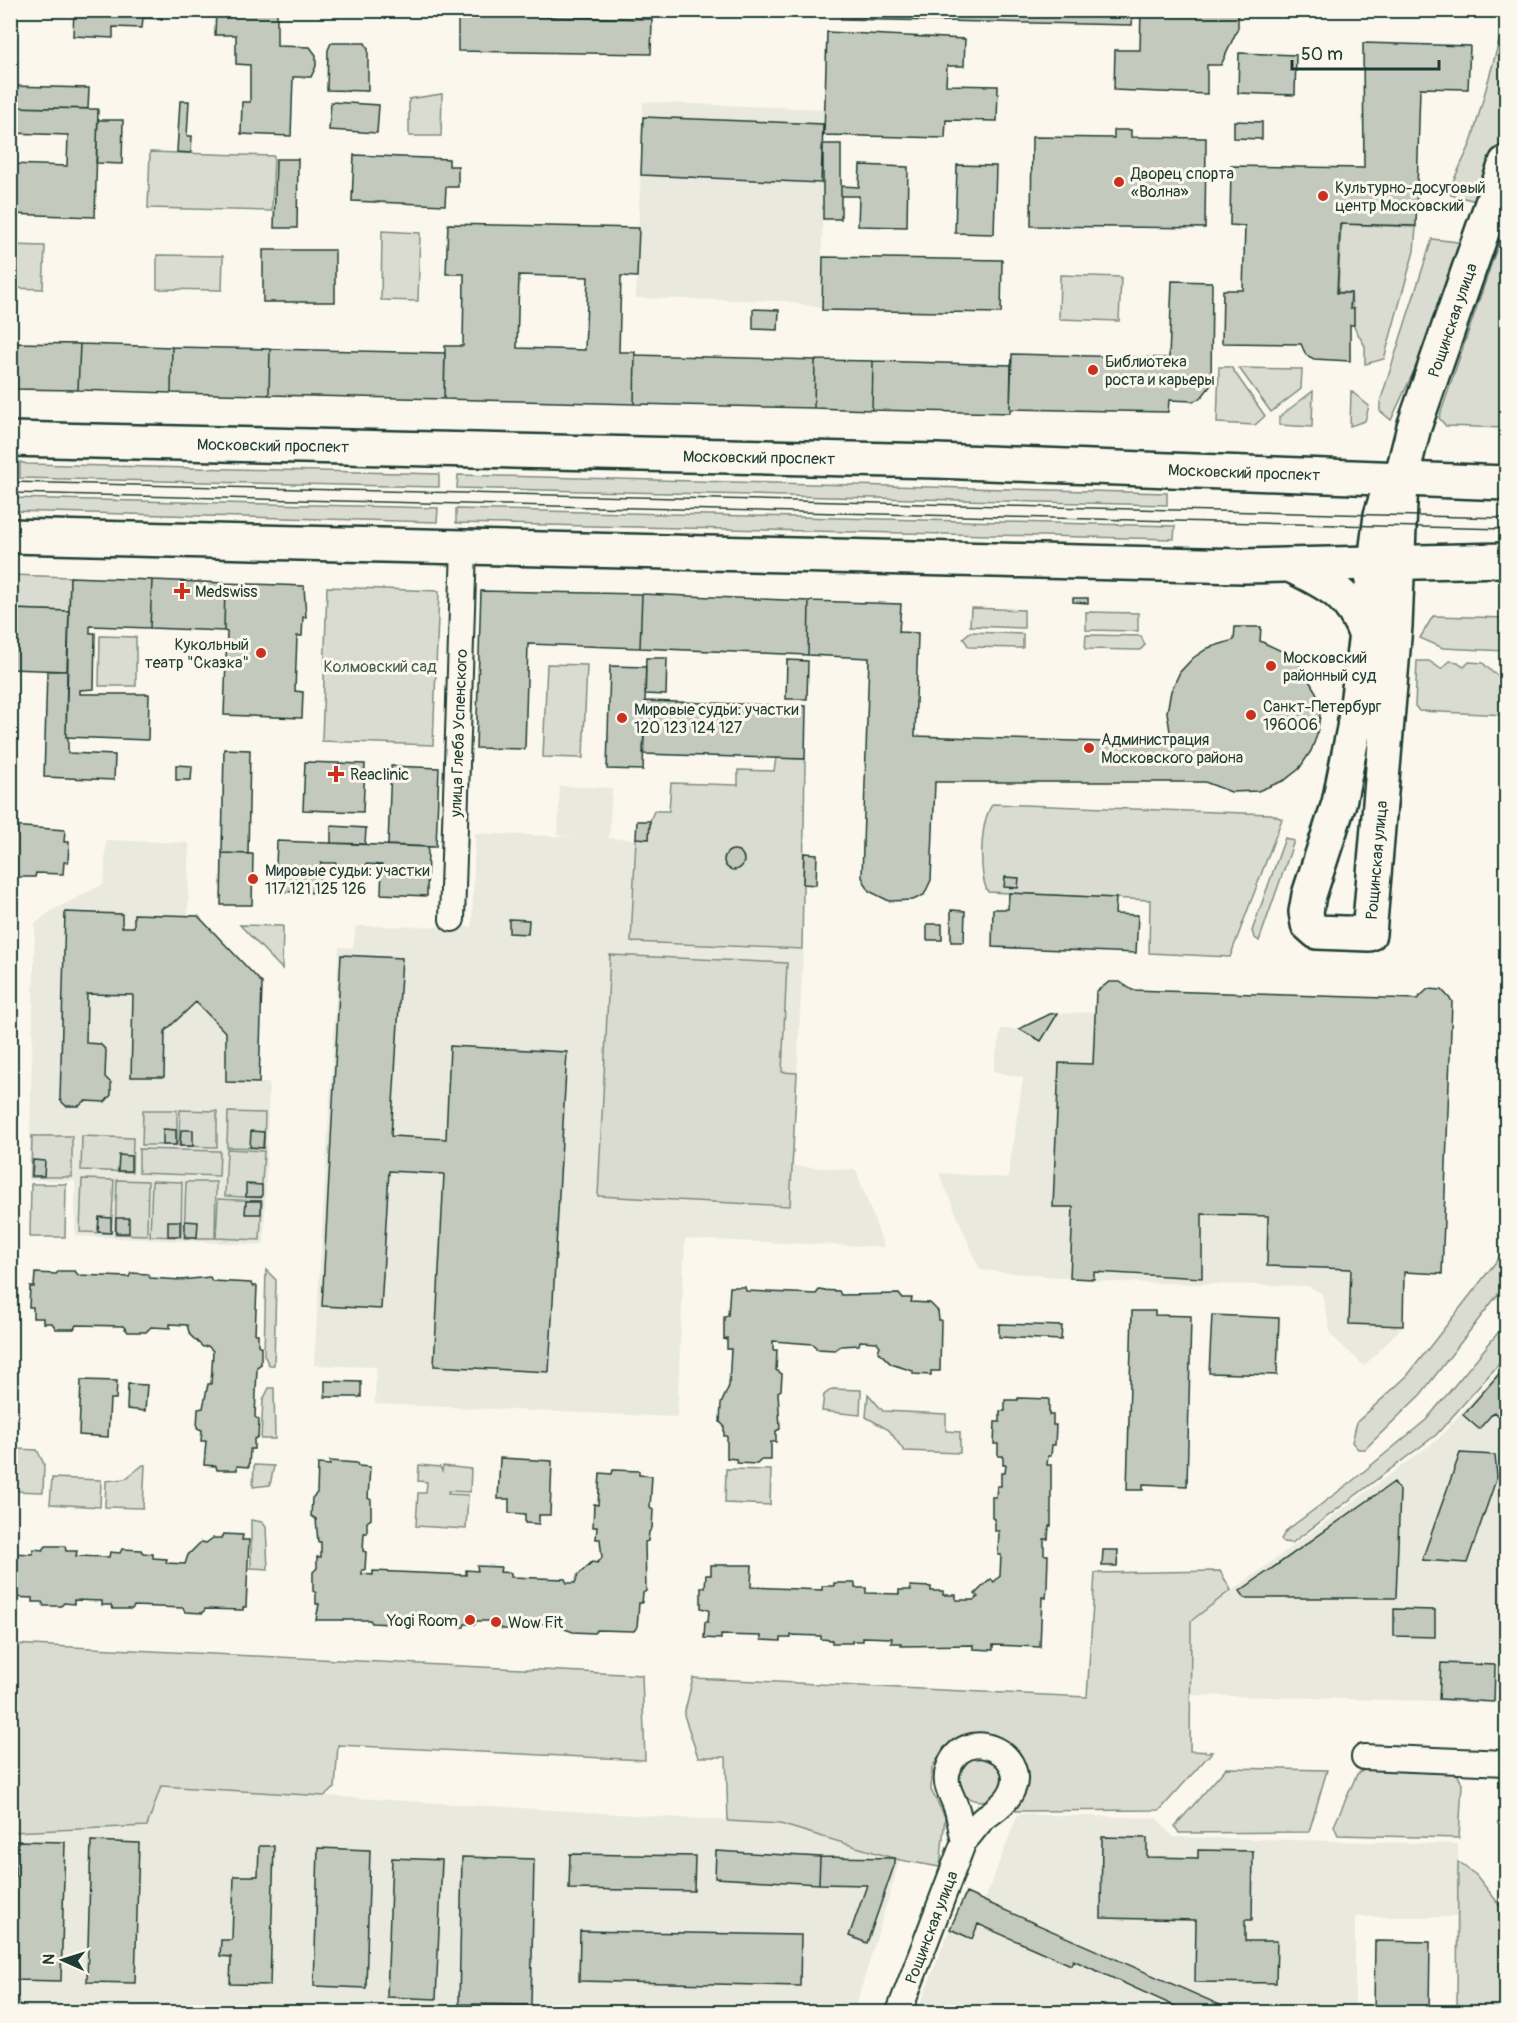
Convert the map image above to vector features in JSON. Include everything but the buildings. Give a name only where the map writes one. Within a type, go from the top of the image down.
[{"type":"main road","name":"Рощинская улица","points":[[1385,563],[1375,884],[1369,934],[1317,932],[1308,924],[1306,912],[1309,895],[1339,803],[1354,728],[1366,636],[1385,563],[1401,479],[1414,427],[1506,163]]},
{"type":"main road","name":"Московский проспект","points":[[10,439],[949,462],[1506,483]]},
{"type":"main road","points":[[10,536],[1290,566],[1506,560]]},
{"type":"main road","points":[[1290,566],[1332,587],[1345,597],[1355,610],[1366,636]]},
{"type":"street","name":"улица Глеба Успенского","points":[[452,919],[465,548]]},
{"type":"street","points":[[1365,1757],[1506,1763]]},
{"type":"street","name":"Рощинская улица","points":[[899,2013],[964,1841]]},
{"type":"shaded area","points":[[643,102],[824,109],[821,308],[785,301],[636,298]]},
{"type":"shaded area","points":[[560,786],[612,788],[609,838],[635,839],[631,943],[803,950],[793,1166],[856,1170],[884,1247],[685,1239],[677,1417],[375,1404],[376,1367],[314,1365],[339,947],[353,948],[356,926],[472,927],[475,833],[577,837],[558,835]]},
{"type":"shaded area","points":[[106,840],[189,843],[188,916],[198,916],[262,983],[259,1083],[269,1083],[264,1245],[75,1236],[75,1181],[29,1180],[35,924],[51,911],[104,884]]},
{"type":"shaded area","points":[[1428,989],[1452,1001],[1442,1274],[1404,1272],[1403,1326],[1364,1366],[1331,1335],[1322,1294],[1308,1286],[1112,1282],[980,1270],[939,1173],[1008,1178],[1023,1078],[993,1071],[1001,1029],[1019,1029],[1050,1014],[1095,1012],[1096,992],[1132,990],[1416,999]]},
{"type":"shaded area","points":[[1506,1362],[1506,1703],[1189,1695],[1191,1621],[1438,1439]]},
{"type":"shaded area","points":[[161,1786],[780,1824],[900,1860],[854,2012],[11,2012],[10,1832],[147,1826]]},
{"type":"shaded area","points":[[1018,1814],[1157,1818],[1173,1837],[1458,1844],[1457,1917],[1355,1917],[1355,2012],[917,2012],[964,1892],[984,1901]]},
{"type":"green space","points":[[1500,38],[1506,38],[1506,127],[1481,202],[1451,195],[1449,190],[1471,143]]},
{"type":"green space","points":[[442,94],[441,136],[409,136],[409,99]]},
{"type":"green space","points":[[150,152],[274,156],[272,211],[148,208]]},
{"type":"green space","points":[[1506,221],[1506,428],[1446,426],[1439,418]]},
{"type":"green space","points":[[1341,224],[1416,227],[1414,251],[1384,359],[1365,364],[1365,346],[1354,327],[1351,293],[1338,292]]},
{"type":"green space","points":[[382,231],[420,233],[418,301],[381,300]]},
{"type":"green space","points":[[1432,239],[1466,243],[1434,328],[1391,420],[1380,411],[1380,402]]},
{"type":"green space","points":[[11,245],[45,246],[43,289],[11,288]]},
{"type":"green space","points":[[157,255],[223,256],[222,290],[157,289]]},
{"type":"green space","points":[[1060,275],[1121,277],[1119,321],[1059,319]]},
{"type":"green space","points":[[1219,367],[1231,367],[1265,416],[1255,425],[1217,423]]},
{"type":"green space","points":[[1239,368],[1302,369],[1301,389],[1271,412]]},
{"type":"green space","points":[[1313,391],[1312,427],[1279,425],[1279,417]]},
{"type":"green space","points":[[1351,391],[1369,406],[1365,421],[1350,426]]},
{"type":"green space","points":[[20,462],[439,474],[439,487],[20,478]]},
{"type":"green space","points":[[458,475],[1167,493],[1167,505],[457,488]]},
{"type":"green space","points":[[11,498],[438,508],[437,522],[11,511]]},
{"type":"green space","points":[[456,509],[1175,526],[1174,539],[456,523]]},
{"type":"green space","points":[[11,575],[70,577],[69,611],[11,609]]},
{"type":"green space","name":"Колмовский сад","points":[[327,587],[439,591],[433,745],[322,741]]},
{"type":"green space","points":[[971,608],[1024,610],[1024,628],[970,626]]},
{"type":"green space","points":[[1086,612],[1138,613],[1138,631],[1086,630]]},
{"type":"green space","points":[[1433,616],[1506,618],[1506,651],[1443,648],[1420,638]]},
{"type":"green space","points":[[970,632],[1023,634],[1023,648],[969,647],[963,638]]},
{"type":"green space","points":[[1086,635],[1141,636],[1145,645],[1140,650],[1085,649]]},
{"type":"green space","points":[[100,636],[136,637],[136,686],[99,686]]},
{"type":"green space","points":[[1417,661],[1429,661],[1441,669],[1450,661],[1458,662],[1464,667],[1469,662],[1483,663],[1493,673],[1506,679],[1506,715],[1419,711],[1415,706]]},
{"type":"green space","points":[[547,664],[587,665],[583,758],[543,757]]},
{"type":"green space","points":[[776,758],[805,759],[802,949],[631,942],[636,838],[649,839],[650,821],[654,811],[669,811],[671,783],[738,785],[738,770],[774,771]]},
{"type":"green space","points":[[993,804],[1271,814],[1282,819],[1230,957],[1149,953],[1150,900],[988,892],[983,874],[982,848],[985,822]]},
{"type":"green space","points":[[1285,838],[1294,841],[1259,941],[1254,937],[1252,931]]},
{"type":"green space","points":[[240,925],[283,926],[282,969]]},
{"type":"green space","points":[[610,955],[787,963],[782,1072],[797,1073],[790,1206],[598,1196]]},
{"type":"green space","points":[[143,1110],[177,1110],[177,1145],[142,1145]]},
{"type":"green space","points":[[180,1110],[217,1111],[217,1147],[179,1146]]},
{"type":"green space","points":[[228,1112],[265,1113],[264,1148],[227,1147]]},
{"type":"green space","points":[[32,1136],[72,1136],[72,1177],[31,1177]]},
{"type":"green space","points":[[82,1136],[133,1138],[132,1172],[81,1170]]},
{"type":"green space","points":[[139,1149],[220,1151],[219,1176],[139,1173]]},
{"type":"green space","points":[[227,1149],[264,1151],[261,1198],[225,1196]]},
{"type":"green space","points":[[82,1179],[114,1180],[111,1233],[80,1232]]},
{"type":"green space","points":[[117,1180],[148,1181],[147,1235],[115,1234]]},
{"type":"green space","points":[[152,1181],[182,1182],[181,1237],[150,1236]]},
{"type":"green space","points":[[186,1182],[216,1182],[215,1238],[184,1238]]},
{"type":"green space","points":[[31,1184],[66,1184],[65,1237],[30,1237]]},
{"type":"green space","points":[[218,1199],[262,1201],[260,1240],[216,1238]]},
{"type":"green space","points":[[1506,1249],[1506,1283],[1502,1289],[1421,1394],[1365,1449],[1358,1449],[1352,1442],[1357,1422],[1407,1376]]},
{"type":"green space","points":[[266,1270],[276,1280],[274,1365],[269,1365],[264,1355]]},
{"type":"green space","points":[[1506,1323],[1506,1356],[1436,1435],[1292,1543],[1283,1542],[1281,1539],[1287,1530],[1351,1482],[1426,1420]]},
{"type":"green space","points":[[269,1388],[274,1388],[275,1439],[261,1439],[263,1400]]},
{"type":"green space","points":[[832,1389],[861,1390],[860,1415],[822,1411],[824,1395]]},
{"type":"green space","points":[[868,1394],[883,1411],[946,1414],[946,1431],[960,1432],[960,1453],[904,1451],[889,1430],[866,1417]]},
{"type":"green space","points":[[15,1449],[37,1450],[44,1464],[43,1492],[14,1491]]},
{"type":"green space","points":[[145,1465],[143,1508],[105,1507],[106,1481],[125,1479]]},
{"type":"green space","points":[[254,1465],[274,1466],[270,1485],[253,1487]]},
{"type":"green space","points":[[419,1465],[440,1467],[442,1471],[443,1466],[471,1469],[470,1492],[448,1491],[448,1494],[468,1495],[466,1529],[416,1526],[418,1493],[426,1493],[427,1482],[418,1481]]},
{"type":"green space","points":[[726,1469],[771,1470],[770,1505],[725,1503]]},
{"type":"green space","points":[[52,1478],[101,1480],[100,1507],[50,1504]]},
{"type":"green space","points":[[251,1520],[262,1522],[266,1527],[268,1569],[251,1568]]},
{"type":"green space","points":[[1220,1571],[1231,1590],[1191,1621],[1190,1751],[1212,1752],[1160,1810],[1016,1811],[1022,1774],[964,1739],[944,1747],[932,1768],[931,1790],[945,1817],[940,1867],[900,1860],[780,1824],[728,1821],[726,1757],[698,1757],[684,1715],[693,1678],[1087,1697],[1095,1573]]},
{"type":"green space","points":[[11,1644],[642,1675],[645,1760],[338,1745],[335,1788],[324,1796],[161,1786],[147,1826],[11,1832]]},
{"type":"green space","points":[[980,1757],[989,1758],[996,1763],[1001,1770],[1001,1788],[996,1795],[989,1800],[980,1801],[971,1800],[964,1795],[959,1788],[958,1779],[959,1770],[964,1763],[971,1758]]},
{"type":"green space","points":[[1371,1766],[1456,1771],[1462,1784],[1459,1838],[1338,1835],[1334,1826],[1357,1774]]},
{"type":"green space","points":[[1226,1768],[1327,1770],[1309,1832],[1179,1833],[1175,1826]]},
{"type":"green space","points":[[1458,1862],[1476,1875],[1506,1913],[1506,2012],[1457,2012]]},
{"type":"tram line","points":[[10,482],[1506,518]]},
{"type":"tram line","points":[[10,493],[1506,529]]},
{"type":"place","name":"Дворец спорта «Волна»","points":[[1119,182]]},
{"type":"place","name":"Культурно-досуговый центр Московский","points":[[1323,196]]},
{"type":"place","name":"Библиотека роста и карьеры","points":[[1093,370]]},
{"type":"place","name":"Medswiss","points":[[182,591]]},
{"type":"place","name":"Кукольный театр \"Сказка\"","points":[[261,653]]},
{"type":"place","name":"Московский районный суд","points":[[1271,666]]},
{"type":"place","name":"Санкт-Петербург 196006","points":[[1251,715]]},
{"type":"place","name":"Мировые судьи: участки 120 123 124 127","points":[[622,718]]},
{"type":"place","name":"Администрация Московского района","points":[[1089,748]]},
{"type":"place","name":"Reaclinic","points":[[336,774]]},
{"type":"place","name":"Мировые судьи: участки 117 121 125 126","points":[[253,879]]},
{"type":"place","name":"Yogi Room","points":[[470,1620]]},
{"type":"place","name":"Wow Fit","points":[[496,1622]]}]
